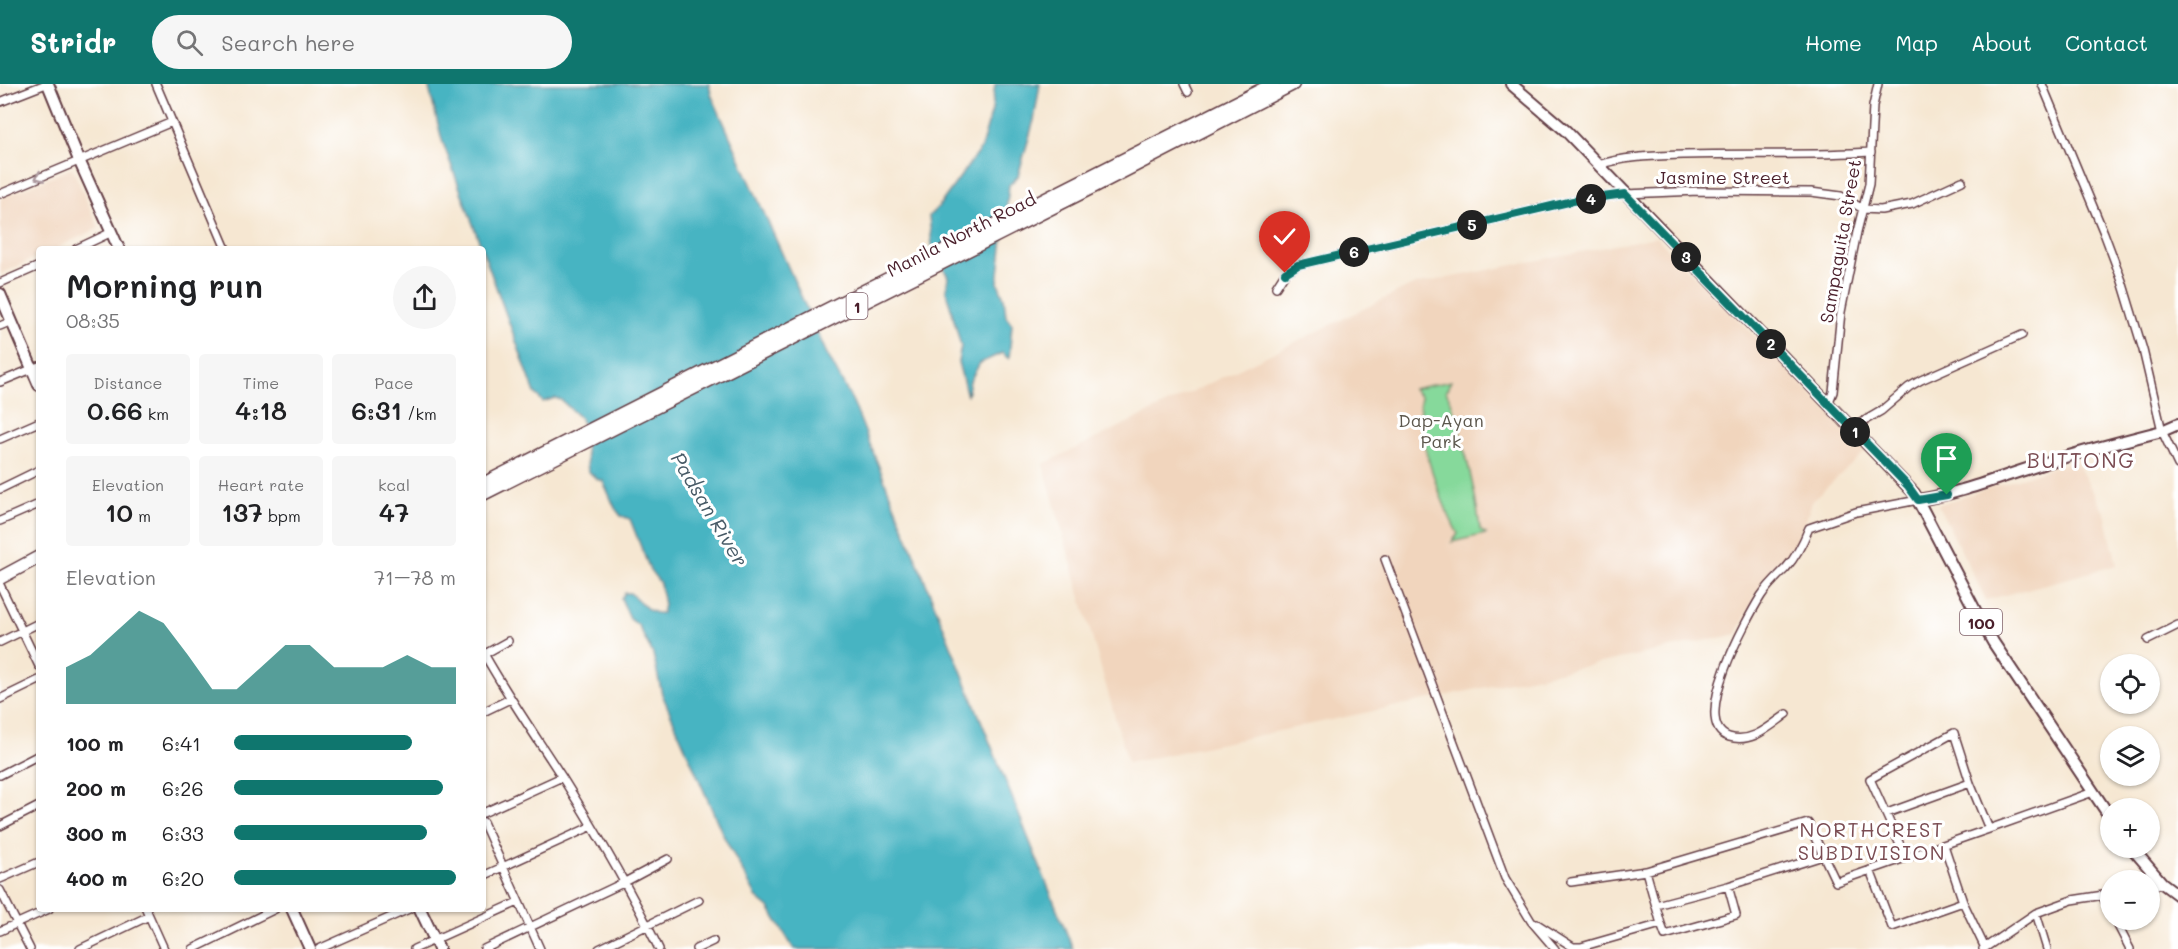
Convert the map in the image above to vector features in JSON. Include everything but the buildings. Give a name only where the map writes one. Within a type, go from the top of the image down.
[{"type":"highway","name":"Manila North Road","points":[[486,492],[1229,112],[1273,84]]},
{"type":"highway","name":"Manila North Road","points":[[486,483],[1229,112],[1293,84]]},
{"type":"highway","points":[[0,578],[36,559]]},
{"type":"main road","points":[[47,84],[118,246]]},
{"type":"main road","name":"100","points":[[1511,84],[1566,131],[1908,486],[1918,500],[1976,612],[2008,667],[2100,803]]},
{"type":"main road","points":[[0,294],[36,367]]},
{"type":"main road","points":[[1918,500],[1956,493],[2044,464],[2162,431],[2178,424]]},
{"type":"main road","points":[[2141,858],[2162,883],[2178,895]]},
{"type":"main road","points":[[293,912],[310,949]]},
{"type":"main road","points":[[421,912],[436,944]]},
{"type":"street","points":[[0,102],[47,84]]},
{"type":"street","points":[[156,84],[225,246]]},
{"type":"street","points":[[1184,84],[1188,92]]},
{"type":"street","name":"Sampaguita Street","points":[[1828,404],[1833,392],[1841,312],[1869,183],[1873,106],[1878,84]]},
{"type":"street","points":[[2042,84],[2104,233],[2133,313],[2162,431],[2178,465]]},
{"type":"street","points":[[0,194],[172,123]]},
{"type":"street","points":[[1598,165],[1648,157],[1733,153],[1817,155],[1871,152]]},
{"type":"street","name":"Jasmine Street","points":[[1276,287],[1285,273],[1298,265],[1573,201],[1625,194],[1699,191],[1811,192],[1841,196],[1863,209],[1881,210],[1912,204],[1962,181]]},
{"type":"street","points":[[82,246],[112,232]]},
{"type":"street","points":[[0,283],[36,267]]},
{"type":"street","points":[[0,326],[12,321]]},
{"type":"street","points":[[1852,428],[1881,411],[1909,387],[1921,380],[2022,335]]},
{"type":"street","points":[[0,382],[36,367]]},
{"type":"street","points":[[0,439],[36,423]]},
{"type":"street","points":[[0,489],[36,471]]},
{"type":"street","points":[[1787,714],[1758,734],[1743,739],[1723,734],[1715,717],[1715,705],[1723,670],[1761,595],[1795,557],[1809,528],[1856,513],[1918,500]]},
{"type":"street","points":[[0,521],[36,505]]},
{"type":"street","points":[[1385,559],[1505,878],[1531,921],[1555,949]]},
{"type":"street","points":[[0,585],[36,660]]},
{"type":"street","points":[[0,642],[36,625]]},
{"type":"street","points":[[2148,640],[2178,625]]},
{"type":"street","points":[[486,653],[508,641]]},
{"type":"street","points":[[486,657],[592,826],[625,882],[659,949]]},
{"type":"street","points":[[0,699],[36,681]]},
{"type":"street","points":[[486,711],[510,699]]},
{"type":"street","points":[[1906,858],[1870,779],[1954,733],[1970,783],[1989,829]]},
{"type":"street","points":[[0,776],[36,757]]},
{"type":"street","points":[[486,812],[562,777]]},
{"type":"street","points":[[1887,813],[1970,783]]},
{"type":"street","points":[[1571,882],[1646,871],[1808,823],[1836,882],[2093,792]]},
{"type":"street","points":[[0,826],[36,808]]},
{"type":"street","points":[[486,875],[592,826]]},
{"type":"street","points":[[486,829],[540,949]]},
{"type":"street","points":[[1944,845],[1963,902],[1984,949],[2036,913],[2072,900],[2100,896]]},
{"type":"street","points":[[1656,905],[1728,886],[1823,856]]},
{"type":"street","points":[[484,949],[668,859]]},
{"type":"street","points":[[0,879],[36,863]]},
{"type":"street","points":[[1870,870],[1892,927],[1963,902]]},
{"type":"street","points":[[1646,871],[1665,935],[1736,915],[1728,886]]},
{"type":"street","points":[[0,890],[30,949]]},
{"type":"street","points":[[599,949],[699,900]]},
{"type":"street","points":[[414,949],[436,944],[518,902]]},
{"type":"street","points":[[0,931],[42,912]]},
{"type":"street","points":[[193,949],[269,912]]},
{"type":"street","points":[[319,949],[403,912]]},
{"type":"street","points":[[80,949],[148,913],[164,949]]},
{"type":"street","points":[[2036,913],[2047,949]]},
{"type":"street","points":[[1531,921],[1573,947],[1581,947],[1661,924]]},
{"type":"street","points":[[2120,930],[2130,949]]},
{"type":"street","points":[[696,949],[714,941]]},
{"type":"shaded area","points":[[72,168],[99,228],[60,246],[36,246],[36,257],[0,274],[0,199]]},
{"type":"shaded area","points":[[1656,237],[1867,450],[1813,500],[1795,545],[1755,595],[1737,634],[1128,763],[1043,464],[1413,285]]},
{"type":"shaded area","points":[[2075,460],[2105,514],[2117,565],[1986,600],[1938,505]]},
{"type":"green space","name":"Dap-Ayan Park","points":[[1451,381],[1446,391],[1467,458],[1480,530],[1486,534],[1452,542],[1458,534],[1430,467],[1421,429],[1421,397],[1413,389]]},
{"type":"water","name":"Padsan River","points":[[428,84],[709,84],[711,94],[826,352],[853,402],[1073,949],[794,949],[769,908],[757,898],[723,835],[662,694],[653,654],[638,625],[630,619],[621,598],[625,593],[630,593],[649,610],[662,613],[664,605],[660,583],[650,570],[630,519],[621,516],[603,481],[588,471],[583,423],[580,418],[561,400],[555,398],[543,402],[535,393],[486,260],[486,246],[481,246],[442,140]]},
{"type":"water","points":[[995,84],[1040,84],[1034,120],[1018,176],[1009,185],[998,283],[1004,298],[1006,316],[1012,324],[1009,359],[1002,353],[980,363],[970,381],[967,396],[958,362],[961,346],[946,290],[948,277],[932,246],[929,216],[939,206],[981,148],[992,110]]},
{"type":"district","name":"BUTTONG","points":[[2081,459]]},
{"type":"district","name":"NORTHCREST SUBDIVISION","points":[[1872,840]]},
{"type":"route","points":[[1285,273],[1298,265],[1573,201],[1625,194],[1908,486],[1918,500],[1947,495]]}]
